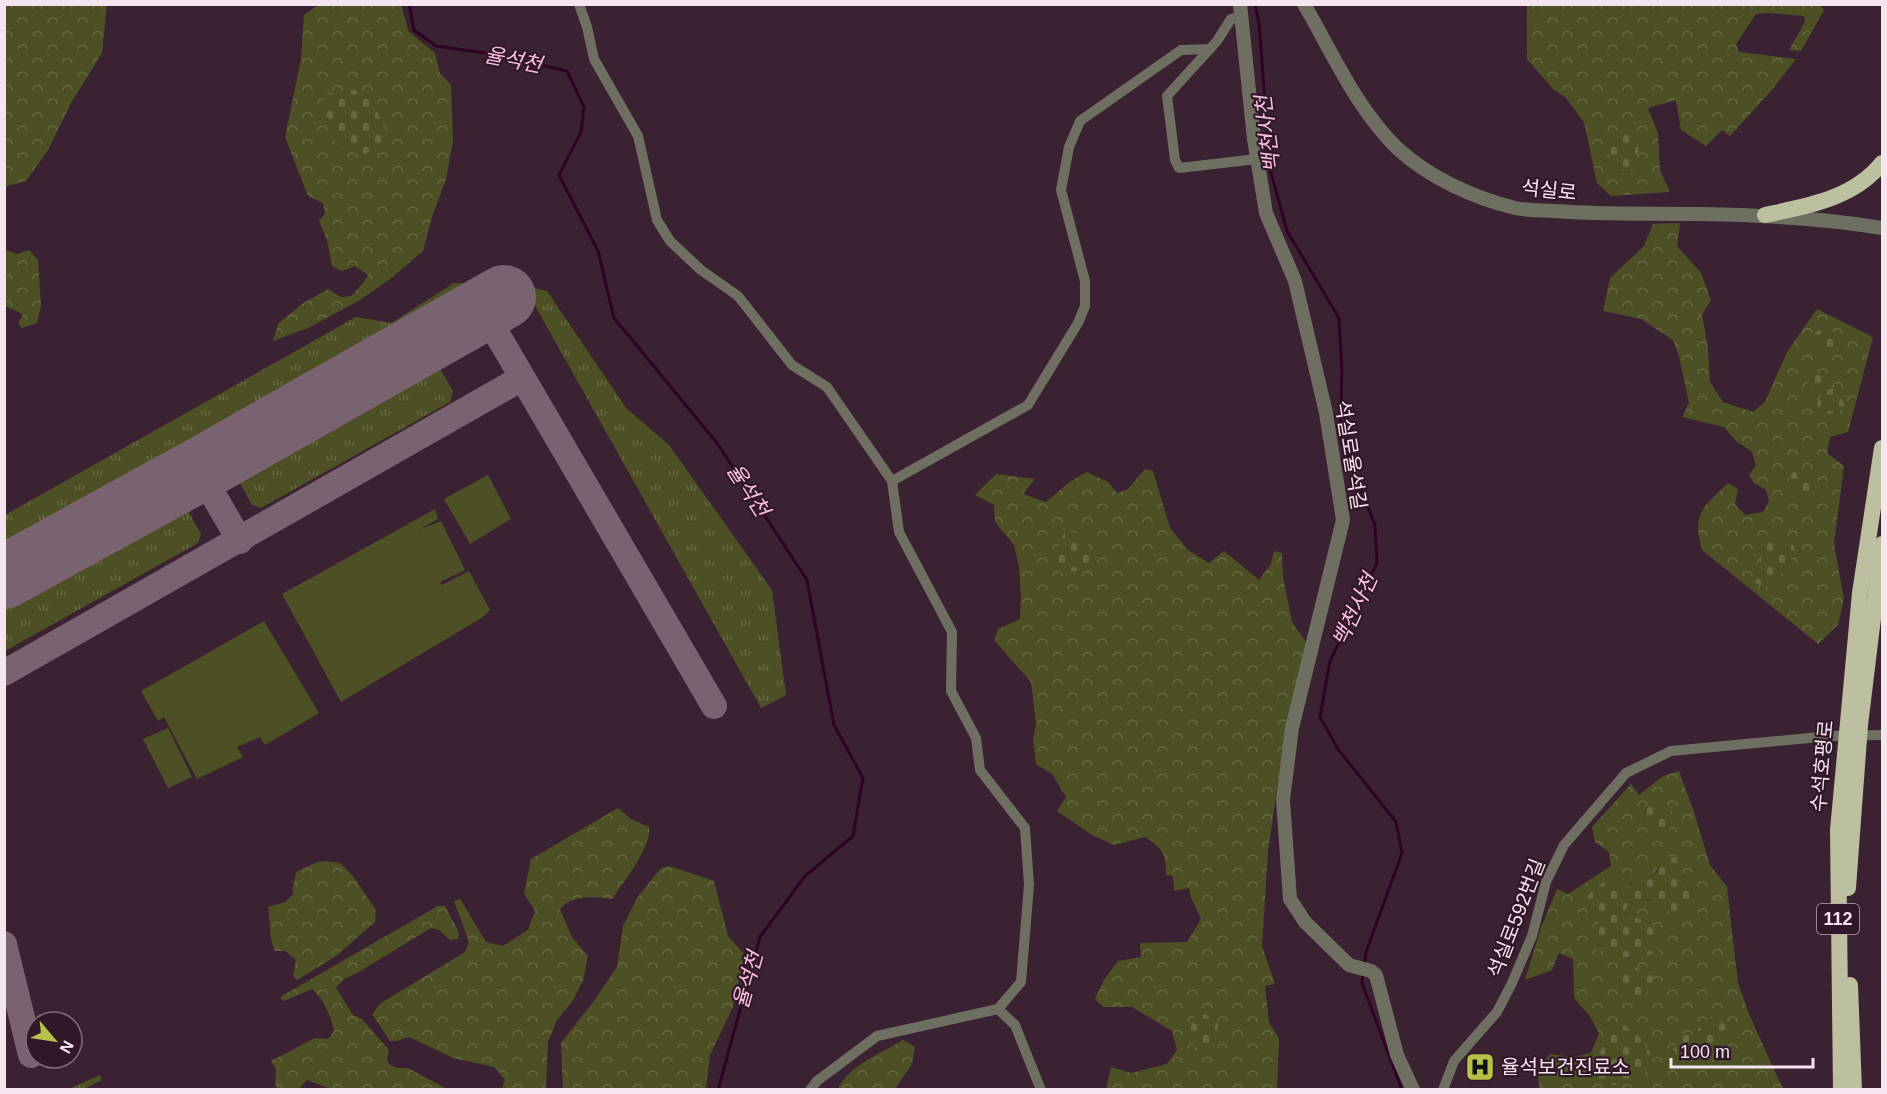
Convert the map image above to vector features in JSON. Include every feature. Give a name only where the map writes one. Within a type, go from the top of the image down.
[{"type":"highway","points":[[1765,215],[1827,201],[1860,184],[1882,163]]},
{"type":"highway","name":"수석호평로","points":[[1854,1089],[1848,888],[1851,749],[1860,593],[1882,448]]},
{"type":"highway","name":"수석호평로","points":[[1853,725],[1882,544]]},
{"type":"highway","name":"수석호평로","points":[[1841,1089],[1838,830],[1851,749]]},
{"type":"street","points":[[579,4],[594,59],[638,136],[657,220],[670,241],[701,270],[738,296],[792,365],[827,387],[892,481],[899,532],[952,632],[951,692],[976,738],[980,770],[1025,828],[1029,885],[1021,982],[998,1009],[878,1036],[817,1081],[810,1089]]},
{"type":"street","name":"석실로","points":[[1304,4],[1344,78],[1373,122],[1418,165],[1464,191],[1516,208],[1585,213],[1765,215],[1842,221],[1882,228]]},
{"type":"street","points":[[1241,10],[1231,19],[1210,49],[1167,96],[1175,160],[1179,168],[1257,159]]},
{"type":"street","name":"석실로율석길","points":[[1241,10],[1257,159],[1266,213],[1295,282],[1326,413],[1343,520],[1292,728],[1284,800],[1290,899],[1305,922],[1349,965],[1371,971],[1376,975],[1397,1055],[1413,1089]]},
{"type":"street","points":[[892,481],[1028,405],[1078,323],[1085,306],[1085,281],[1060,190],[1069,147],[1080,122],[1181,50],[1210,49]]},
{"type":"street","name":"석실로592번길","points":[[1443,1089],[1454,1061],[1497,1012],[1512,982],[1532,936],[1546,882],[1564,845],[1626,773],[1671,751],[1830,736],[1882,735]]},
{"type":"street","points":[[998,1009],[1015,1024],[1041,1089]]},
{"type":"green space","points":[[5,4],[107,5],[102,53],[71,103],[48,150],[26,181],[7,186],[5,192]]},
{"type":"green space","points":[[386,4],[401,6],[409,32],[435,53],[440,73],[451,85],[453,141],[446,179],[423,251],[390,279],[360,300],[310,327],[273,341],[278,324],[302,304],[328,289],[341,297],[352,296],[368,275],[355,266],[342,271],[332,266],[327,240],[319,221],[325,214],[323,203],[308,196],[285,137],[301,59],[304,15],[318,5]]},
{"type":"green space","points":[[1819,4],[1824,10],[1801,51],[1789,50],[1805,22],[1804,16],[1756,14],[1736,44],[1739,52],[1796,59],[1771,91],[1730,136],[1722,130],[1706,146],[1681,130],[1676,100],[1648,108],[1658,133],[1660,170],[1670,192],[1611,196],[1597,183],[1584,122],[1565,97],[1553,89],[1527,59],[1527,5]]},
{"type":"green space","points":[[354,90],[370,100],[383,123],[382,143],[366,154],[346,150],[334,140],[330,122],[322,105],[325,94]]},
{"type":"green space","points":[[1628,124],[1638,139],[1637,156],[1632,169],[1618,170],[1607,152],[1616,131]]},
{"type":"green space","points":[[1680,223],[1677,246],[1701,273],[1711,300],[1702,315],[1708,348],[1710,382],[1723,402],[1753,412],[1765,402],[1787,352],[1817,309],[1873,337],[1848,432],[1830,437],[1827,453],[1844,466],[1834,544],[1844,599],[1838,625],[1818,644],[1702,550],[1699,538],[1699,519],[1706,505],[1728,483],[1738,489],[1735,504],[1745,515],[1763,512],[1769,502],[1766,490],[1754,483],[1749,475],[1756,465],[1752,452],[1736,441],[1724,427],[1682,417],[1689,403],[1679,356],[1673,340],[1641,319],[1603,311],[1610,278],[1644,246],[1653,224]],"holes":[[[1790,562],[1784,566],[1780,578],[1755,582],[1760,563]]]},
{"type":"green space","points":[[5,250],[17,254],[29,250],[38,260],[41,306],[37,323],[22,328],[18,323],[23,314],[5,306]]},
{"type":"green space","points":[[454,283],[517,284],[547,291],[626,408],[669,445],[772,590],[786,695],[761,708],[524,286],[481,287],[5,555],[5,515],[356,317],[391,323]]},
{"type":"green space","points":[[1830,329],[1841,337],[1838,347],[1820,347],[1811,341],[1814,333]]},
{"type":"green space","points":[[430,365],[439,367],[453,391],[450,402],[261,508],[252,505],[238,480],[241,471]]},
{"type":"green space","points":[[1811,372],[1817,372],[1821,379],[1817,386],[1811,386],[1807,382],[1807,376]]},
{"type":"green space","points":[[1833,388],[1841,395],[1844,405],[1838,413],[1828,414],[1820,411],[1817,403],[1823,392]]},
{"type":"green space","points":[[1145,469],[1153,471],[1170,528],[1188,550],[1209,563],[1224,551],[1259,580],[1271,564],[1274,551],[1282,553],[1283,577],[1292,622],[1310,648],[1285,735],[1268,851],[1262,946],[1275,984],[1265,986],[1269,1022],[1279,1039],[1277,1089],[1106,1089],[1111,1067],[1131,1073],[1167,1064],[1177,1050],[1172,1031],[1132,1007],[1103,1007],[1095,999],[1104,980],[1118,961],[1141,957],[1140,943],[1187,942],[1201,919],[1189,888],[1174,891],[1173,876],[1166,875],[1164,856],[1160,848],[1151,841],[1145,837],[1114,845],[1092,835],[1057,811],[1066,797],[1052,774],[1036,764],[1033,740],[1036,723],[1031,682],[994,640],[998,629],[1020,619],[1019,566],[1014,545],[995,522],[994,505],[975,495],[996,474],[1035,479],[1023,494],[1046,502],[1071,481],[1087,472],[1108,482],[1117,493],[1128,489]]},
{"type":"green space","points":[[1793,472],[1800,473],[1816,490],[1815,497],[1810,502],[1795,495],[1789,487]]},
{"type":"green space","points":[[488,475],[511,519],[470,544],[444,499]]},
{"type":"green space","points":[[179,506],[187,509],[201,534],[198,543],[5,651],[5,604]]},
{"type":"green space","points":[[435,509],[438,519],[418,530],[441,521],[465,570],[440,582],[442,585],[469,571],[490,610],[483,617],[341,702],[282,594]]},
{"type":"green space","points":[[1065,531],[1078,533],[1089,547],[1091,559],[1078,571],[1059,572],[1055,556]]},
{"type":"green space","points":[[1780,538],[1791,542],[1796,551],[1790,562],[1784,566],[1780,578],[1770,587],[1762,587],[1755,582],[1760,563],[1760,551],[1770,539]]},
{"type":"green space","points":[[264,621],[319,713],[265,745],[260,737],[237,747],[243,757],[197,779],[164,717],[158,721],[141,691]]},
{"type":"green space","points":[[168,728],[192,777],[168,788],[143,739]]},
{"type":"green space","points":[[1679,771],[1710,865],[1727,887],[1738,983],[1749,1014],[1783,1089],[1539,1089],[1538,1069],[1550,1054],[1574,1057],[1591,1053],[1599,1033],[1589,1015],[1574,998],[1573,959],[1559,953],[1552,970],[1525,980],[1541,928],[1557,889],[1568,894],[1611,866],[1609,852],[1595,842],[1592,827],[1631,784],[1639,795],[1663,776]],"holes":[[[1648,806],[1658,837],[1643,818]],[[1658,867],[1682,869],[1683,880],[1695,895],[1659,901],[1639,899],[1628,903],[1625,916],[1630,959],[1615,954],[1594,934],[1608,908],[1626,886],[1654,876]],[[1711,1017],[1682,1058],[1682,1035],[1693,1034]]]},
{"type":"green space","points":[[1662,802],[1672,812],[1669,832],[1658,837],[1643,818],[1648,806]]},
{"type":"green space","points":[[618,808],[631,819],[649,827],[649,835],[636,864],[612,899],[591,897],[577,899],[560,909],[572,937],[588,956],[583,981],[572,1002],[557,1020],[548,1042],[546,1089],[502,1089],[505,1080],[494,1067],[453,1058],[409,1037],[390,1041],[372,1014],[381,1003],[465,952],[469,942],[454,901],[460,899],[486,942],[503,946],[528,930],[535,911],[524,894],[531,859]]},
{"type":"green space","points":[[1665,856],[1675,858],[1682,869],[1683,880],[1695,895],[1689,911],[1676,918],[1655,901],[1643,899],[1628,903],[1625,915],[1640,919],[1657,932],[1660,949],[1637,958],[1622,957],[1597,950],[1594,934],[1600,921],[1587,897],[1597,886],[1616,877],[1624,887],[1654,876]]},
{"type":"green space","points":[[324,861],[340,863],[353,876],[376,910],[375,922],[336,956],[297,980],[293,976],[296,960],[285,951],[275,951],[270,935],[268,907],[285,902],[293,894],[296,872]]},
{"type":"green space","points":[[669,866],[714,881],[728,936],[745,955],[733,1007],[710,1055],[706,1089],[563,1089],[561,1043],[617,967],[623,926],[637,898],[661,868]]},
{"type":"green space","points":[[438,906],[445,906],[459,932],[458,939],[450,940],[439,930],[431,928],[344,979],[336,988],[353,1015],[362,1019],[389,1050],[387,1059],[389,1064],[397,1068],[408,1068],[447,1089],[331,1089],[307,1080],[299,1089],[277,1089],[276,1069],[271,1061],[315,1038],[328,1039],[334,1031],[326,1008],[312,989],[284,1001],[280,997]]},
{"type":"green space","points":[[1634,967],[1651,975],[1657,985],[1644,993],[1631,995],[1619,989],[1609,977],[1617,970]]},
{"type":"green space","points":[[1205,1014],[1218,1023],[1217,1040],[1207,1051],[1195,1050],[1189,1036],[1193,1017]]},
{"type":"green space","points":[[1711,1017],[1724,1023],[1729,1034],[1725,1047],[1712,1048],[1703,1045],[1696,1054],[1682,1059],[1673,1050],[1682,1035],[1693,1034]]},
{"type":"green space","points":[[1623,1024],[1641,1039],[1651,1054],[1649,1070],[1626,1084],[1599,1083],[1597,1062],[1609,1027]]},
{"type":"green space","points":[[903,1040],[915,1047],[912,1064],[895,1089],[838,1089],[857,1067]]},
{"type":"green space","points":[[100,1075],[102,1080],[84,1089],[69,1089]]},
{"type":"waterway","name":"율석천","points":[[409,4],[414,30],[436,46],[485,53],[567,71],[584,107],[581,132],[559,175],[598,251],[614,318],[717,443],[807,580],[834,725],[863,778],[853,836],[805,876],[760,937],[718,1090]]},
{"type":"waterway","name":"백천사천","points":[[1255,4],[1259,23],[1270,169],[1287,231],[1339,318],[1342,371],[1340,438],[1375,525],[1377,563],[1330,661],[1320,717],[1338,749],[1396,822],[1402,853],[1366,952],[1364,966]]},
{"type":"waterway","name":"백천사천","points":[[1363,973],[1362,983],[1402,1090]]},
{"type":"taxiway","points":[[483,310],[714,706]]},
{"type":"taxiway","points":[[4,673],[522,378]]},
{"type":"taxiway","points":[[199,470],[240,541]]},
{"type":"taxiway","points":[[4,944],[24,1026]]},
{"type":"runway","points":[[4,577],[199,470],[504,297]]},
{"type":"place","name":"율석보건진료소","points":[[1480,1067]]}]
